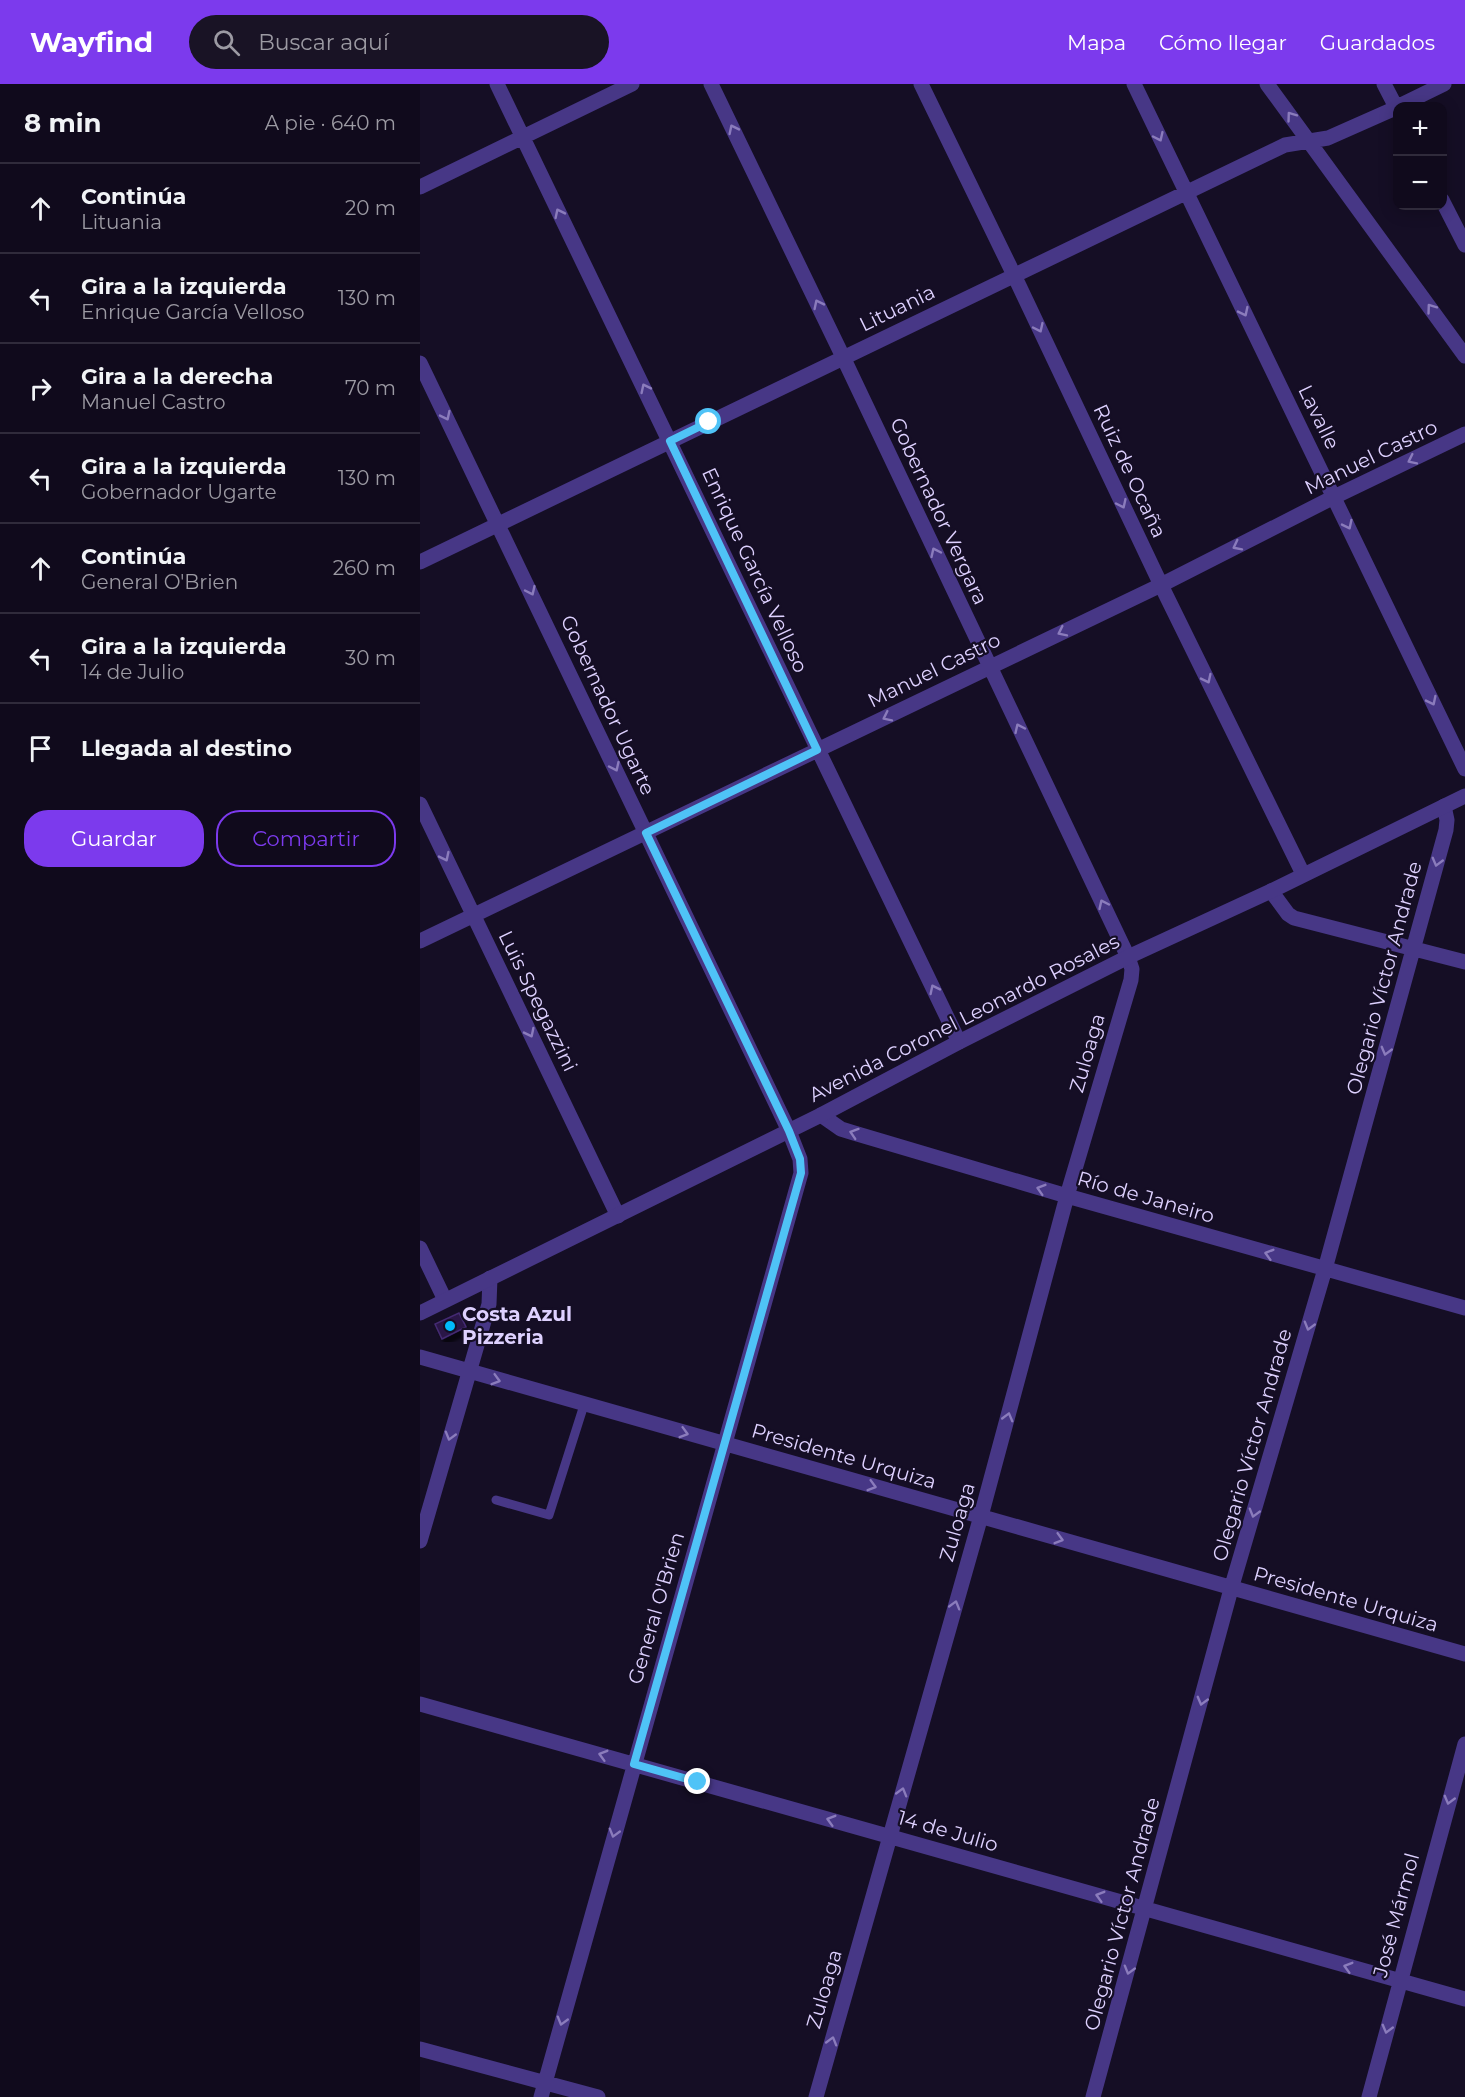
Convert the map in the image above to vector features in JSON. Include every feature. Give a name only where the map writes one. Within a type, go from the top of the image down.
[{"type":"street","name":"Enrique García Velloso","points":[[497,84],[959,1042]]},
{"type":"street","points":[[420,187],[632,84]]},
{"type":"street","name":"Gobernador Vergara","points":[[711,84],[1128,957]]},
{"type":"street","name":"Ruiz de Ocaña","points":[[921,84],[1161,585],[1303,874]]},
{"type":"street","name":"Lavalle","points":[[1134,84],[1465,769]]},
{"type":"street","points":[[1268,84],[1464,351]]},
{"type":"street","points":[[1384,84],[1394,102]]},
{"type":"street","name":"Lituania","points":[[1409,102],[1444,84]]},
{"type":"street","name":"Lituania","points":[[420,562],[1185,191],[1285,145],[1328,138],[1393,110]]},
{"type":"street","points":[[1447,208],[1465,245]]},
{"type":"street","name":"Gobernador Ugarte","points":[[420,363],[789,1131]]},
{"type":"street","name":"Manuel Castro","points":[[420,941],[1161,585],[1334,497],[1465,434]]},
{"type":"street","name":"Avenida Coronel Leonardo Rosales","points":[[420,1313],[821,1115],[1128,957],[1271,891],[1465,796]]},
{"type":"street","name":"Luis Spegazzini","points":[[420,804],[618,1216]]},
{"type":"street","name":"Olegario Víctor Andrade","points":[[1093,2097],[1232,1589],[1325,1269],[1414,948],[1446,830],[1448,820],[1444,806]]},
{"type":"street","points":[[1271,891],[1288,914],[1294,918],[1465,962]]},
{"type":"street","name":"Zuloaga","points":[[816,2097],[981,1516],[1067,1196],[1131,980],[1132,969],[1128,957]]},
{"type":"street","name":"Río de Janeiro","points":[[821,1115],[841,1129],[854,1133],[1067,1196],[1465,1308]]},
{"type":"street","name":"General O'Brien","points":[[541,2097],[801,1173],[800,1159],[789,1131]]},
{"type":"street","points":[[420,1248],[445,1300]]},
{"type":"street","points":[[420,1541],[489,1304],[490,1278]]},
{"type":"street","name":"Presidente Urquiza","points":[[420,1357],[1465,1654]]},
{"type":"street","name":"14 de Julio","points":[[420,1704],[1465,1999]]},
{"type":"street","name":"José Mármol","points":[[1369,2097],[1465,1744]]},
{"type":"street","points":[[420,2049],[598,2097]]},
{"type":"lane","points":[[496,1500],[549,1515],[584,1405]]},
{"type":"building","name":"Costa Azul Pizzeria","points":[[459,1313],[466,1327],[442,1339],[435,1324]]},
{"type":"place","name":"Costa Azul Pizzeria","points":[[450,1326]]},
{"type":"route","points":[[698,1782],[634,1764],[801,1173],[800,1159],[789,1131],[646,833],[817,750],[670,441],[709,422]]}]
